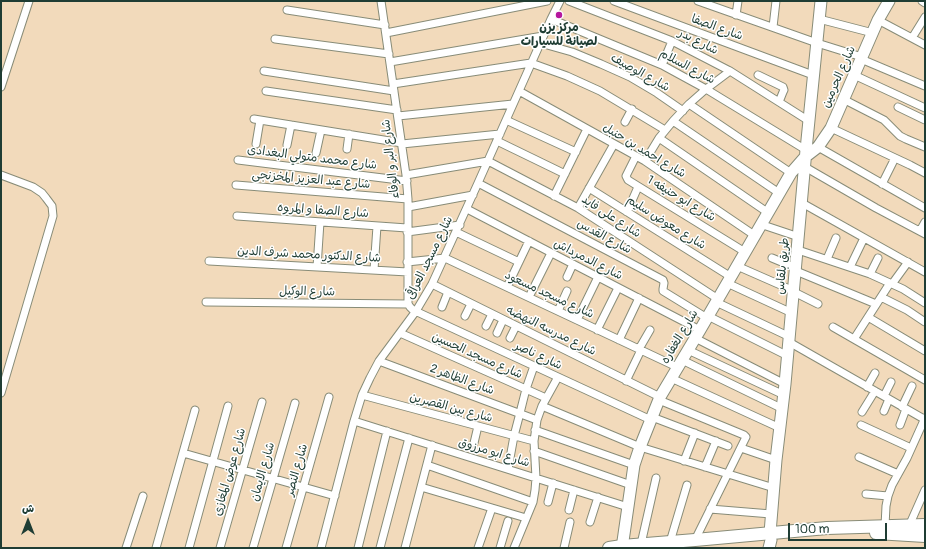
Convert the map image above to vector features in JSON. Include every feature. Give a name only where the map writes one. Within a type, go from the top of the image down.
[{"type":"main road","points":[[609,548],[641,544],[671,545],[767,542],[828,532],[885,526],[925,525]]},
{"type":"main road","points":[[871,533],[925,530]]},
{"type":"main road","points":[[828,532],[925,536]]},
{"type":"main road","points":[[671,545],[695,540],[767,542]]},
{"type":"street","points":[[1,87],[29,1]]},
{"type":"street","name":"شارع البر و الوفاء","points":[[381,1],[402,144],[408,199],[408,304]]},
{"type":"street","points":[[287,10],[385,29],[547,1]]},
{"type":"street","name":"شارع مسجد العراقى","points":[[321,548],[362,395],[379,361],[416,311],[432,284],[460,225],[550,19],[560,1]]},
{"type":"street","name":"شارع بدر","points":[[569,1],[672,41],[730,71],[809,121]]},
{"type":"street","name":"شارع الصفا","points":[[614,1],[813,75]]},
{"type":"street","points":[[698,1],[862,58],[925,86]]},
{"type":"street","points":[[736,14],[738,1]]},
{"type":"street","points":[[773,27],[776,1]]},
{"type":"street","name":"طريق بلقاس","points":[[767,542],[785,390],[805,158],[821,1]]},
{"type":"street","name":"شارع الحرمين","points":[[805,158],[818,147],[830,128],[878,20],[889,1]]},
{"type":"street","points":[[912,38],[925,17]]},
{"type":"street","name":"شارع السلام","points":[[550,19],[662,65],[706,89],[876,208],[922,233]]},
{"type":"street","points":[[819,19],[873,33]]},
{"type":"street","points":[[878,20],[925,44]]},
{"type":"street","points":[[275,39],[389,54]]},
{"type":"street","points":[[390,62],[542,40]]},
{"type":"street","name":"شارع الوصيف","points":[[542,40],[630,77],[683,111]]},
{"type":"street","points":[[662,65],[672,41]]},
{"type":"street","points":[[264,70],[394,88],[531,63],[574,79],[600,91],[665,130]]},
{"type":"street","points":[[645,162],[659,138],[673,121],[706,89],[730,71]]},
{"type":"street","points":[[758,75],[783,87],[783,92],[779,102]]},
{"type":"street","points":[[854,75],[925,108]]},
{"type":"street","points":[[266,91],[397,113],[513,104]]},
{"type":"street","name":"شارع احمد بن حنبل","points":[[519,91],[636,156],[754,235]]},
{"type":"street","points":[[843,99],[884,120],[900,136],[925,147]]},
{"type":"street","points":[[689,104],[791,172]]},
{"type":"street","points":[[898,107],[925,120]]},
{"type":"street","points":[[625,122],[632,110]]},
{"type":"street","points":[[256,144],[257,120],[350,134],[402,144],[499,137],[565,174]]},
{"type":"street","points":[[506,120],[576,152]]},
{"type":"street","points":[[673,121],[779,193]]},
{"type":"street","points":[[287,145],[291,125]]},
{"type":"street","points":[[830,128],[925,173]]},
{"type":"street","points":[[554,196],[587,129]]},
{"type":"street","points":[[316,153],[321,130]]},
{"type":"street","points":[[347,149],[350,134]]},
{"type":"street","points":[[659,138],[767,212]]},
{"type":"street","points":[[578,208],[614,144]]},
{"type":"street","points":[[818,147],[925,208]]},
{"type":"street","name":"شارع ابو حنيفه 1","points":[[636,156],[626,176],[628,180],[745,252]]},
{"type":"street","name":"شارع الغفاره","points":[[622,547],[634,465],[659,399],[791,172],[805,158]]},
{"type":"street","points":[[882,184],[895,158]]},
{"type":"street","name":"شارع محمد متولي البغدادى","points":[[238,160],[406,178],[488,162]]},
{"type":"street","name":"شارع على فايد","points":[[488,162],[578,208],[717,301],[790,339],[867,387],[925,419]]},
{"type":"street","points":[[1,175],[33,187],[42,193],[52,206],[53,216],[1,394]]},
{"type":"street","name":"شارع القدس","points":[[478,183],[663,280],[663,291],[707,318]]},
{"type":"street","name":"شارع عبد العزيز المخزنجى","points":[[236,185],[408,199]]},
{"type":"street","points":[[626,212],[638,187]]},
{"type":"street","name":"شارع معوض سليم","points":[[589,188],[729,280],[792,313]]},
{"type":"street","points":[[408,207],[473,195]]},
{"type":"street","points":[[802,203],[925,272]]},
{"type":"street","name":"شارع الدمرداش","points":[[467,209],[639,298],[785,390]]},
{"type":"street","name":"شارع الصفا و المروه","points":[[237,216],[377,226],[407,230],[460,225]]},
{"type":"street","points":[[317,267],[320,222]]},
{"type":"street","points":[[922,233],[925,222]]},
{"type":"street","points":[[760,224],[799,237]]},
{"type":"street","points":[[374,270],[377,226]]},
{"type":"street","points":[[456,232],[519,262]]},
{"type":"street","points":[[827,259],[836,238]]},
{"type":"street","points":[[850,267],[864,238]]},
{"type":"street","points":[[507,287],[529,241]]},
{"type":"street","points":[[798,250],[870,274],[891,283],[925,303]]},
{"type":"street","points":[[529,297],[551,253]]},
{"type":"street","points":[[407,262],[445,258]]},
{"type":"street","name":"شارع مسجد مسعود","points":[[445,258],[640,350],[679,364],[782,409]]},
{"type":"street","points":[[772,258],[876,304]]},
{"type":"street","points":[[870,274],[878,258]]},
{"type":"street","name":"شارع الدكتور محمد شرف الدين","points":[[209,261],[408,272]]},
{"type":"street","points":[[854,339],[876,304],[908,262]]},
{"type":"street","points":[[567,277],[573,264]]},
{"type":"street","points":[[737,266],[794,291],[818,304]]},
{"type":"street","points":[[577,320],[598,277]]},
{"type":"street","name":"شارع مدرسه النهضه","points":[[432,284],[659,399],[744,435],[746,437],[741,448]]},
{"type":"street","points":[[597,330],[618,288]]},
{"type":"street","points":[[558,311],[566,291]]},
{"type":"street","points":[[442,307],[448,292]]},
{"type":"street","points":[[881,297],[907,310],[925,322]]},
{"type":"street","points":[[619,340],[639,298]]},
{"type":"street","name":"شارع الوكيل","points":[[206,302],[408,304]]},
{"type":"street","points":[[408,304],[412,310],[416,311]]},
{"type":"street","points":[[465,316],[470,304]]},
{"type":"street","name":"شارع ناصر","points":[[416,311],[651,419],[728,446]]},
{"type":"street","points":[[486,326],[492,314]]},
{"type":"street","points":[[868,317],[925,351]]},
{"type":"street","points":[[707,318],[788,356]]},
{"type":"street","points":[[496,333],[503,320]]},
{"type":"street","points":[[510,338],[516,326]]},
{"type":"street","points":[[833,327],[925,380]]},
{"type":"street","points":[[626,381],[650,330]]},
{"type":"street","name":"شارع مسجد الحسين","points":[[400,333],[546,398]]},
{"type":"street","points":[[688,350],[785,390]]},
{"type":"street","name":"شارع الظاهر 2","points":[[379,361],[537,420]]},
{"type":"street","points":[[508,469],[514,436],[526,389],[534,366]]},
{"type":"street","points":[[867,387],[875,373]]},
{"type":"street","points":[[514,548],[532,502],[536,478],[534,442],[537,420],[542,406],[558,377]]},
{"type":"street","points":[[671,378],[780,428]]},
{"type":"street","points":[[884,412],[891,382]]},
{"type":"street","points":[[900,425],[912,386]]},
{"type":"street","points":[[862,412],[875,391]]},
{"type":"street","name":"شارع بين القصرين","points":[[362,395],[534,442]]},
{"type":"street","name":"شارع النصر","points":[[286,548],[329,397]]},
{"type":"street","name":"شارع عوض المغازى","points":[[220,548],[262,402]]},
{"type":"street","name":"شارع الايمان","points":[[253,548],[295,403]]},
{"type":"street","points":[[189,548],[228,406]]},
{"type":"street","points":[[542,406],[640,447],[774,488]]},
{"type":"street","points":[[156,548],[195,410]]},
{"type":"street","points":[[885,526],[886,506],[892,485],[925,419]]},
{"type":"street","name":"شارع ابو مرزوق","points":[[354,421],[628,507]]},
{"type":"street","points":[[861,425],[911,448]]},
{"type":"street","points":[[474,443],[478,426]]},
{"type":"street","points":[[535,430],[634,465]]},
{"type":"street","points":[[358,548],[387,431]]},
{"type":"street","points":[[918,433],[925,438]]},
{"type":"street","points":[[684,461],[695,434]]},
{"type":"street","points":[[380,548],[409,438]]},
{"type":"street","points":[[704,467],[716,441]]},
{"type":"street","points":[[405,548],[432,445]]},
{"type":"street","points":[[695,540],[741,448],[776,460]]},
{"type":"street","points":[[534,451],[631,485]]},
{"type":"street","points":[[183,453],[334,496]]},
{"type":"street","points":[[859,457],[898,474]]},
{"type":"street","points":[[426,465],[532,502]]},
{"type":"street","points":[[641,544],[656,478]]},
{"type":"street","points":[[548,502],[553,483]]},
{"type":"street","points":[[671,545],[687,485]]},
{"type":"street","points":[[421,487],[526,518]]},
{"type":"street","points":[[569,510],[574,490]]},
{"type":"street","points":[[909,526],[925,490]]},
{"type":"street","points":[[866,494],[888,496]]},
{"type":"street","points":[[126,548],[142,496]]},
{"type":"street","points":[[590,522],[598,497]]},
{"type":"street","points":[[478,548],[492,508]]},
{"type":"street","points":[[710,509],[771,514]]},
{"type":"street","points":[[500,548],[508,521]]},
{"type":"street","points":[[564,548],[570,522]]},
{"type":"place","name":"مركز يزن لصيانة للسيارات","points":[[559,15]]}]
